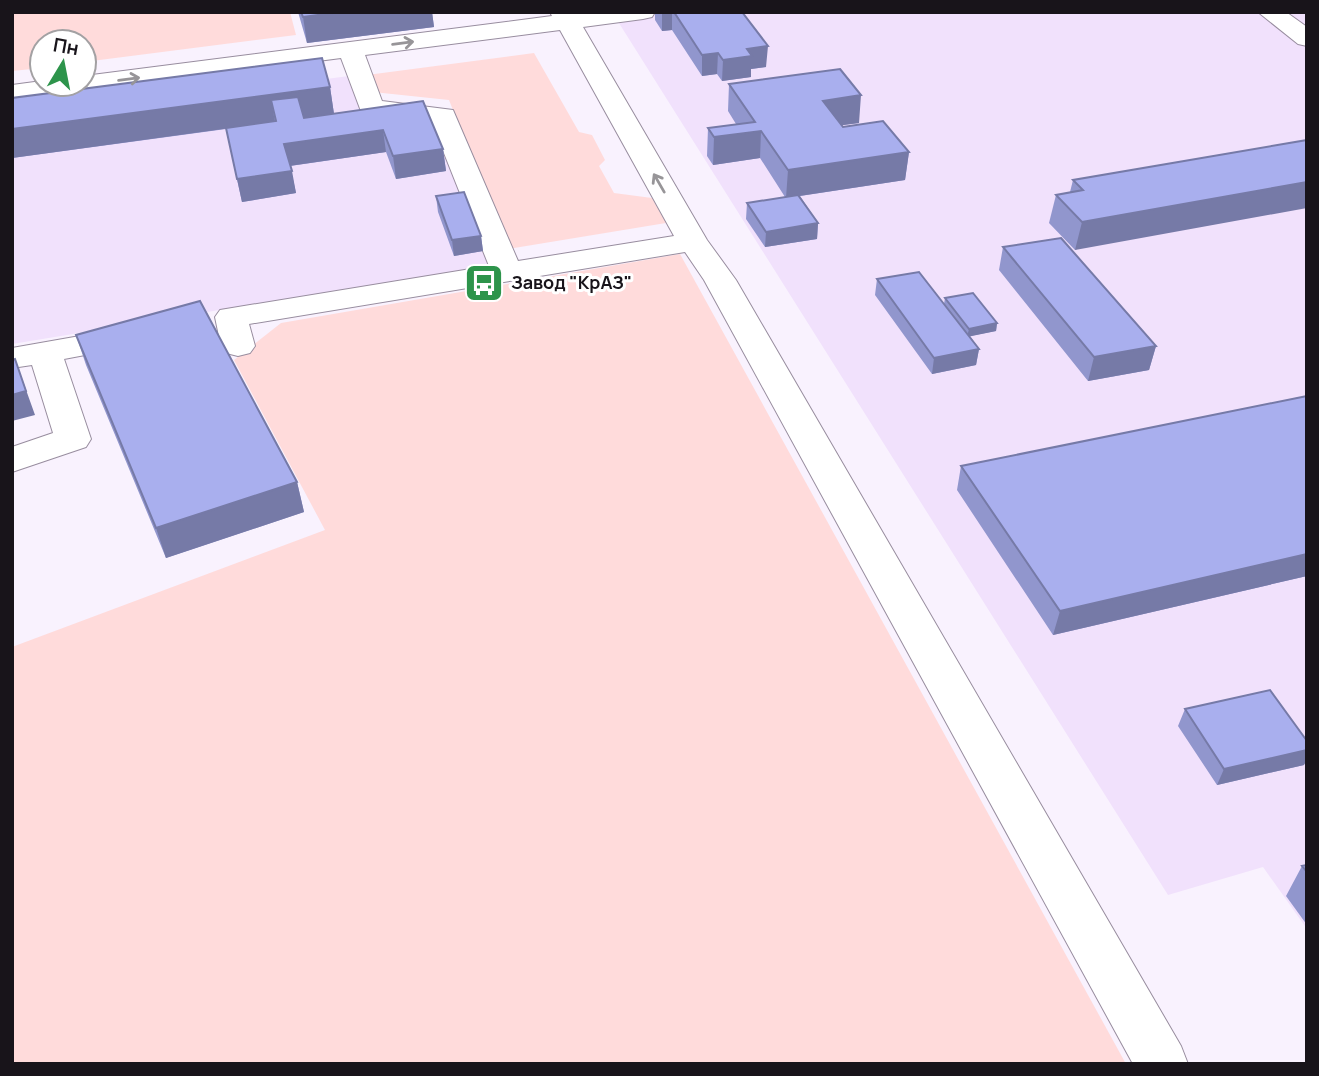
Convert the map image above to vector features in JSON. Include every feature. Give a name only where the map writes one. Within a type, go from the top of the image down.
[{"type":"street","points":[[452,12],[462,36]]},
{"type":"street","points":[[12,93],[462,36],[565,17],[643,12]]},
{"type":"street","points":[[1270,12],[1307,39]]},
{"type":"street","points":[[565,17],[693,242],[720,280],[1162,1064]]},
{"type":"street","points":[[351,50],[371,108],[443,116],[507,272]]},
{"type":"street","points":[[235,331],[507,272],[693,242]]},
{"type":"street","points":[[12,460],[73,439],[28,355],[153,333]]},
{"type":"shaded area","points":[[12,12],[290,12],[296,35],[98,60],[98,28],[28,28],[28,69],[12,71]]},
{"type":"shaded area","points":[[612,12],[1307,12],[1307,929],[1263,867],[1168,895]]},
{"type":"shaded area","points":[[534,53],[579,132],[592,135],[605,160],[599,166],[614,193],[652,198],[666,223],[508,249],[449,100],[373,92],[367,75]]},
{"type":"shaded area","points":[[349,76],[361,110],[433,117],[493,265],[12,344],[12,120]]},
{"type":"shaded area","points":[[680,254],[1126,1064],[12,1064],[12,647],[325,530],[234,360],[281,323]]},
{"type":"building","points":[[301,12],[340,12],[303,17]]},
{"type":"building","points":[[674,12],[742,12],[768,46],[747,49],[752,56],[723,60],[718,53],[702,55]]},
{"type":"building","points":[[322,58],[330,87],[12,129],[12,98],[98,98],[98,87]]},
{"type":"building","points":[[840,69],[861,95],[823,101],[843,127],[883,121],[909,152],[788,170],[761,131],[714,137],[708,128],[755,122],[729,84]]},
{"type":"building","points":[[298,97],[304,118],[423,101],[443,149],[393,156],[383,130],[284,144],[292,171],[237,179],[226,128],[276,121],[271,100]]},
{"type":"building","points":[[1307,140],[1307,182],[1082,222],[1056,195],[1083,190],[1073,180]]},
{"type":"building","points":[[464,192],[481,236],[452,240],[436,196]]},
{"type":"building","points":[[798,195],[818,223],[766,232],[747,203]]},
{"type":"building","points":[[1061,238],[1156,346],[1094,357],[1003,247]]},
{"type":"building","points":[[919,272],[979,349],[934,358],[877,279]]},
{"type":"building","points":[[973,293],[997,323],[969,329],[945,298]]},
{"type":"building","points":[[200,301],[297,482],[156,528],[76,335]]},
{"type":"building","points":[[15,359],[26,391],[12,395],[12,360]]},
{"type":"building","points":[[1307,396],[1307,554],[1060,611],[961,466]]},
{"type":"building","points":[[1270,690],[1307,741],[1307,750],[1224,769],[1185,709]]},
{"type":"place","name":"Завод \"КрАЗ\"","points":[[484,283]]}]
